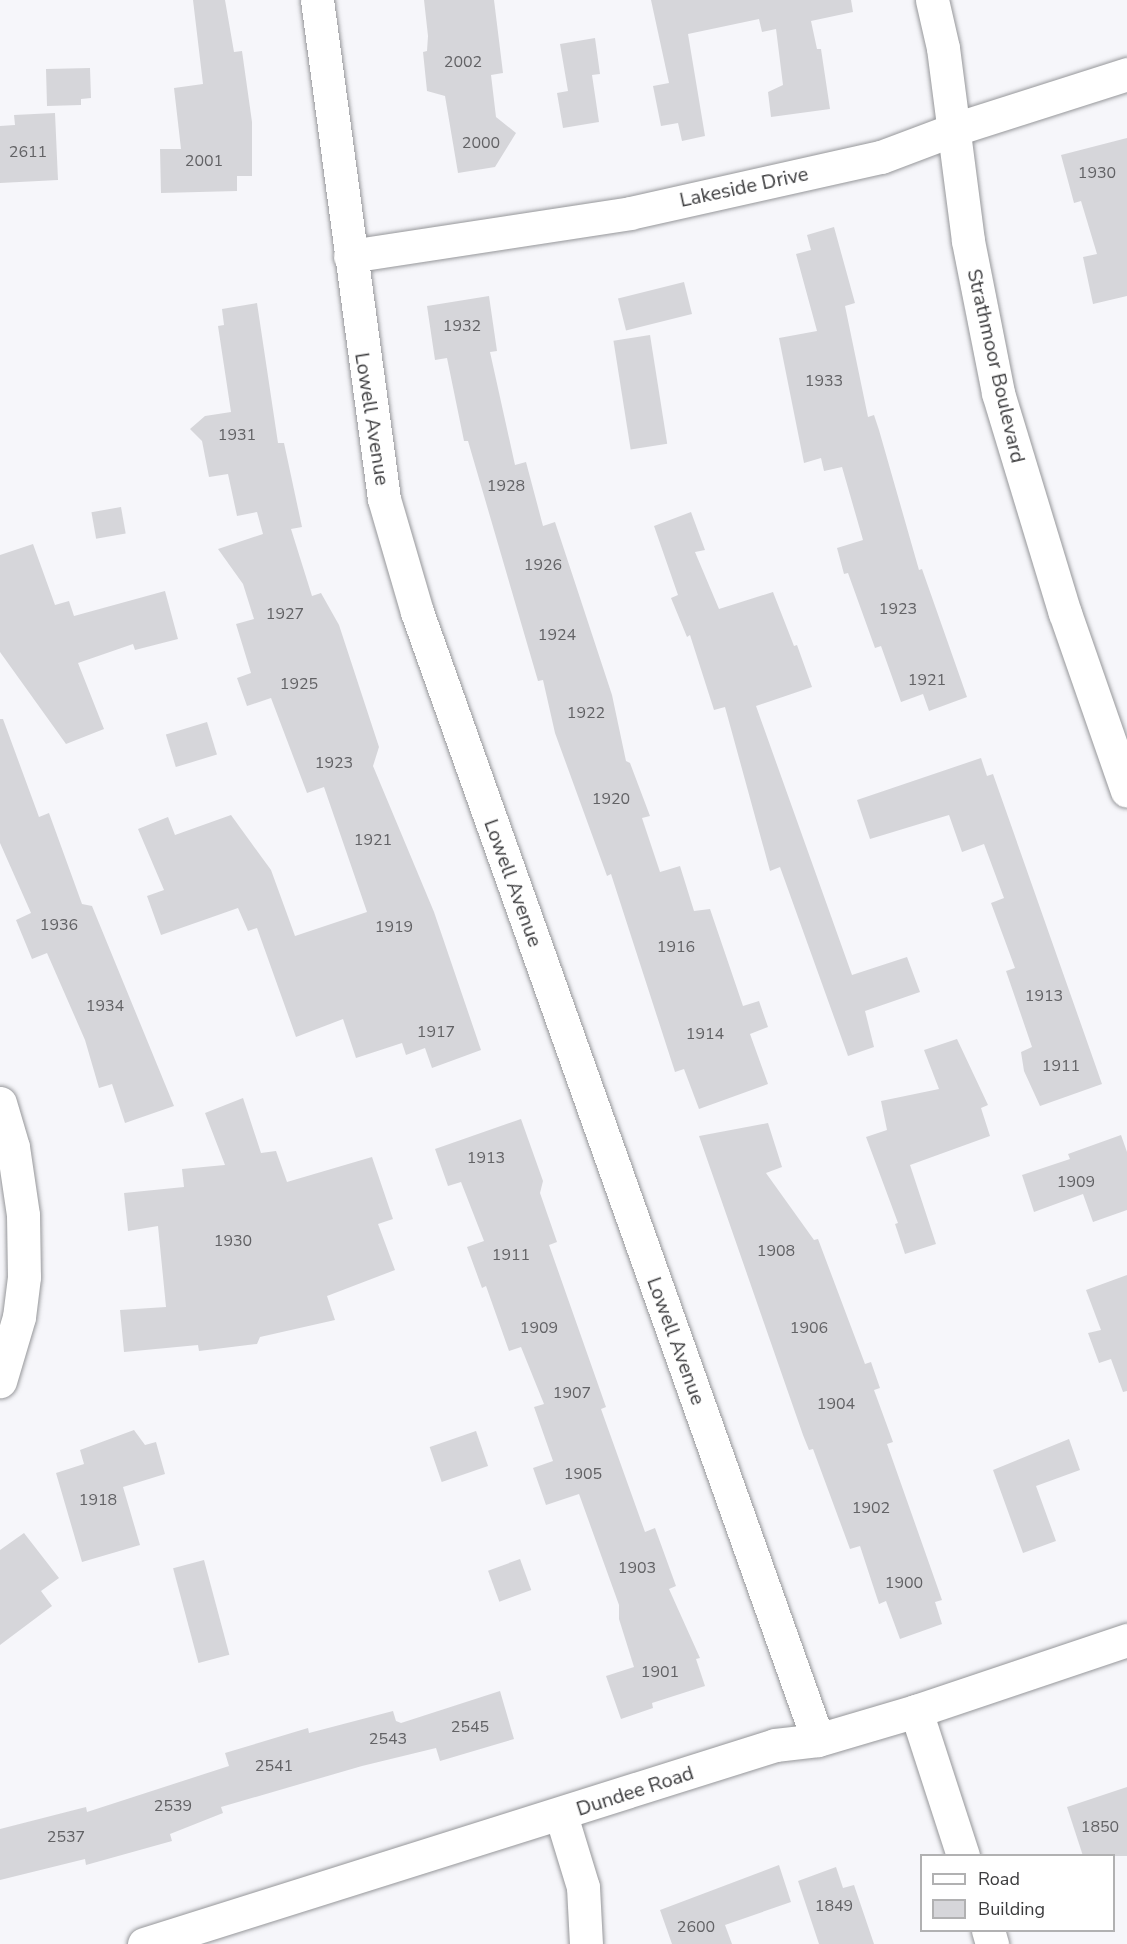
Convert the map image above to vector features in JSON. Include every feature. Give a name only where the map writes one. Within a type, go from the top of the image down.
[{"type":"street","name":"Lowell Avenue","points":[[317,0],[384,499],[417,612],[818,1740]]},
{"type":"street","name":"Strathmoor Boulevard","points":[[932,0],[955,129],[968,241],[998,393],[1065,613],[1127,790]]},
{"type":"street","name":"Lakeside Drive","points":[[350,256],[630,213],[880,157],[955,129],[1127,74]]},
{"type":"street","points":[[0,1103],[13,1147],[23,1215],[24,1277],[19,1317],[0,1381]]},
{"type":"street","name":"Dundee Road","points":[[144,1944],[561,1815],[775,1745],[818,1740],[916,1711],[1127,1640]]},
{"type":"street","points":[[916,1711],[962,1854]]},
{"type":"street","points":[[561,1815],[583,1887],[586,1944]]},
{"type":"building","points":[[193,0],[225,0],[234,52],[242,51],[252,122],[252,176],[237,176],[237,191],[161,193],[160,149],[181,149],[174,88],[203,84]]},
{"type":"building","points":[[424,0],[494,0],[503,73],[491,75],[496,117],[516,133],[495,167],[458,173],[445,96],[427,91],[423,52],[427,51],[428,36]]},
{"type":"building","points":[[651,0],[851,0],[853,12],[811,21],[817,49],[821,49],[830,109],[771,117],[768,92],[783,85],[776,29],[762,32],[759,19],[688,34],[705,136],[682,141],[678,123],[661,126],[653,86],[669,83]]},
{"type":"building","points":[[595,38],[600,74],[592,75],[599,122],[563,128],[557,93],[568,91],[560,44]]},
{"type":"building","points":[[90,68],[91,98],[81,99],[81,105],[47,106],[46,69]]},
{"type":"building","points":[[55,113],[58,180],[0,183],[0,126],[15,125],[14,115]]},
{"type":"building","points":[[1127,138],[1127,296],[1093,304],[1083,257],[1097,254],[1081,201],[1074,203],[1061,155]]},
{"type":"building","points":[[834,227],[855,303],[845,306],[868,417],[874,415],[919,570],[922,569],[967,697],[929,711],[923,694],[901,702],[881,646],[875,648],[848,573],[844,574],[837,548],[863,540],[842,467],[824,471],[821,458],[804,463],[779,338],[817,331],[796,254],[811,250],[807,235]]},
{"type":"building","points":[[684,282],[692,314],[626,330],[618,298]]},
{"type":"building","points":[[489,296],[497,351],[490,352],[515,465],[526,462],[543,526],[555,522],[612,695],[626,761],[630,763],[650,816],[642,818],[660,872],[680,866],[694,911],[710,909],[743,1006],[759,1001],[768,1027],[750,1034],[768,1084],[699,1109],[684,1069],[675,1072],[611,874],[607,876],[555,733],[543,680],[538,681],[468,441],[464,441],[447,358],[435,360],[427,306]]},
{"type":"building","points":[[257,303],[278,443],[284,443],[302,527],[291,529],[312,596],[321,593],[339,625],[379,747],[373,766],[434,912],[481,1050],[432,1068],[425,1048],[406,1055],[402,1043],[356,1058],[343,1019],[296,1037],[257,928],[248,931],[238,908],[161,935],[147,896],[164,890],[138,829],[168,817],[175,835],[231,815],[271,870],[295,936],[367,912],[324,787],[307,793],[271,698],[247,706],[237,678],[251,673],[236,624],[254,619],[243,584],[218,549],[263,534],[257,512],[237,516],[228,474],[209,477],[202,441],[190,429],[205,416],[231,412],[218,326],[224,325],[222,309]]},
{"type":"building","points":[[650,335],[667,444],[631,449],[613,341]]},
{"type":"building","points":[[121,507],[126,534],[96,539],[91,512]]},
{"type":"building","points":[[691,512],[705,550],[695,552],[719,609],[773,592],[794,646],[797,645],[812,687],[756,706],[852,975],[907,957],[920,992],[865,1011],[874,1047],[848,1056],[780,867],[770,871],[725,707],[714,710],[690,635],[687,637],[671,598],[678,595],[654,526]]},
{"type":"building","points":[[33,544],[55,605],[69,601],[74,616],[165,591],[178,639],[135,650],[133,644],[78,663],[104,729],[66,744],[0,652],[0,555]]},
{"type":"building","points":[[0,719],[3,719],[39,817],[49,813],[82,904],[92,906],[174,1106],[125,1123],[112,1084],[99,1088],[85,1040],[47,953],[32,959],[16,920],[31,913],[0,843]]},
{"type":"building","points":[[207,722],[217,755],[176,767],[166,735]]},
{"type":"building","points":[[981,758],[987,776],[993,774],[1102,1084],[1040,1106],[1024,1071],[1021,1052],[1032,1047],[1006,971],[1015,968],[991,903],[1004,898],[984,844],[962,852],[949,815],[870,839],[857,800]]},
{"type":"building","points":[[957,1039],[988,1105],[981,1108],[990,1136],[910,1165],[936,1244],[905,1254],[895,1224],[898,1223],[866,1137],[887,1130],[881,1101],[939,1089],[924,1050]]},
{"type":"building","points":[[243,1098],[261,1153],[276,1151],[287,1182],[372,1157],[393,1219],[378,1224],[395,1270],[327,1296],[335,1320],[260,1337],[257,1344],[199,1351],[198,1345],[124,1352],[120,1310],[166,1307],[158,1226],[128,1231],[124,1193],[184,1187],[182,1169],[225,1165],[205,1113]]},
{"type":"building","points":[[521,1119],[543,1181],[540,1193],[557,1242],[549,1245],[606,1407],[601,1409],[645,1532],[655,1528],[676,1586],[669,1589],[700,1658],[696,1659],[705,1686],[652,1703],[653,1708],[621,1719],[606,1676],[634,1667],[619,1619],[619,1605],[579,1494],[546,1505],[533,1468],[553,1461],[534,1407],[544,1404],[521,1347],[509,1351],[486,1286],[482,1288],[467,1247],[484,1241],[461,1182],[448,1186],[435,1149]]},
{"type":"building","points":[[768,1123],[782,1167],[766,1173],[814,1240],[818,1239],[865,1364],[871,1362],[880,1388],[874,1390],[893,1442],[887,1444],[942,1600],[935,1602],[942,1624],[900,1639],[886,1601],[879,1604],[860,1546],[850,1549],[813,1449],[809,1450],[803,1435],[699,1136]]},
{"type":"building","points":[[1121,1135],[1127,1152],[1127,1210],[1093,1222],[1083,1194],[1034,1212],[1022,1175],[1070,1159],[1068,1154]]},
{"type":"building","points":[[1127,1275],[1127,1391],[1123,1392],[1111,1359],[1099,1363],[1088,1333],[1101,1330],[1086,1290]]},
{"type":"building","points":[[134,1430],[145,1445],[156,1442],[165,1474],[123,1487],[140,1545],[82,1562],[56,1473],[84,1464],[80,1450]]},
{"type":"building","points":[[476,1431],[488,1466],[442,1482],[430,1447]]},
{"type":"building","points":[[1069,1439],[1080,1470],[1036,1486],[1056,1541],[1023,1553],[993,1470]]},
{"type":"building","points":[[24,1533],[59,1578],[41,1591],[52,1606],[0,1645],[0,1550]]},
{"type":"building","points":[[520,1559],[531,1590],[499,1602],[488,1571]]},
{"type":"building","points":[[204,1560],[229,1655],[198,1663],[173,1568]]},
{"type":"building","points":[[500,1691],[514,1739],[440,1761],[436,1748],[362,1766],[221,1807],[223,1813],[170,1834],[172,1841],[86,1865],[85,1859],[0,1880],[0,1829],[86,1807],[87,1812],[229,1766],[225,1753],[308,1728],[309,1733],[393,1711],[396,1721],[401,1723]]},
{"type":"building","points":[[1127,1787],[1127,1856],[1082,1854],[1067,1807]]},
{"type":"building","points":[[779,1865],[791,1902],[725,1925],[732,1944],[672,1944],[660,1910]]},
{"type":"building","points":[[836,1867],[843,1888],[854,1885],[874,1944],[819,1944],[798,1881]]}]
